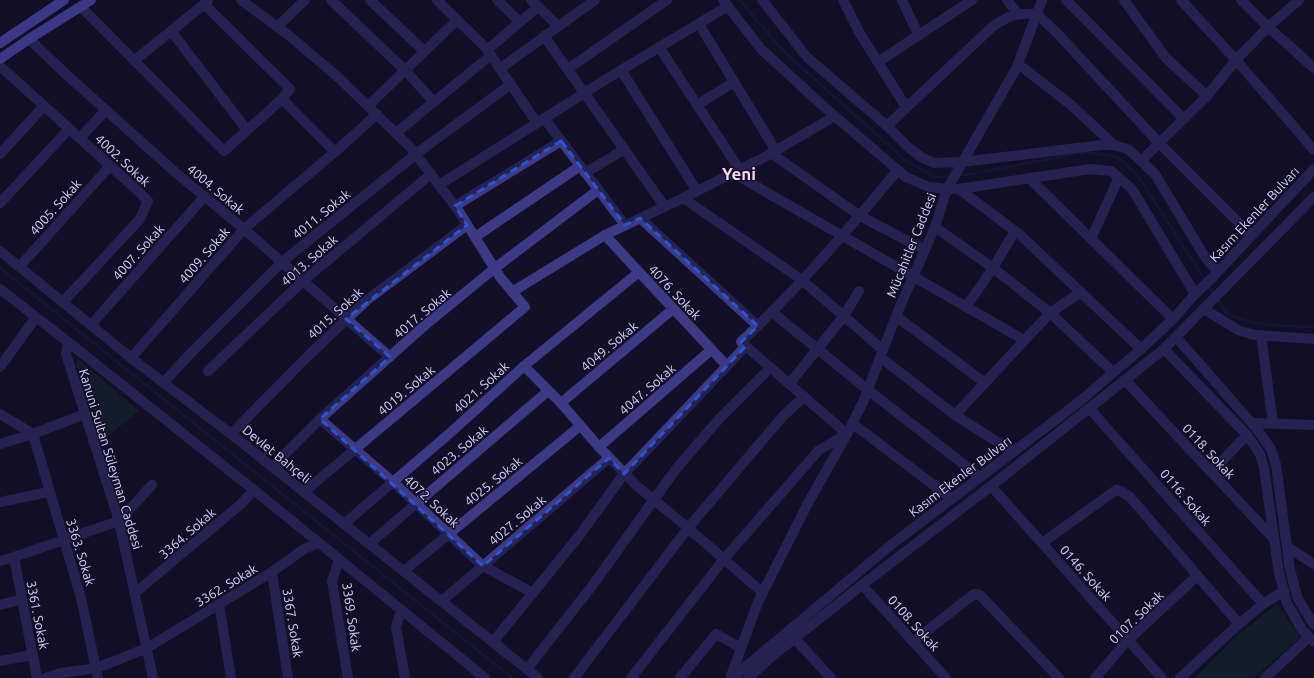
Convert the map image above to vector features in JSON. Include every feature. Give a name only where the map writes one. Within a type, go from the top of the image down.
[{"type":"main road","points":[[0,44],[64,0]]},
{"type":"main road","points":[[0,58],[91,0]]},
{"type":"street","points":[[241,0],[277,27],[340,79],[416,154],[455,206],[512,292],[605,234],[665,207],[736,172],[774,152],[835,116]]},
{"type":"street","points":[[331,0],[405,70],[434,102]]},
{"type":"street","points":[[370,0],[424,52]]},
{"type":"street","points":[[437,0],[489,52],[511,84],[540,121],[560,140],[625,225]]},
{"type":"street","points":[[497,0],[520,22]]},
{"type":"street","points":[[500,68],[595,0]]},
{"type":"street","points":[[568,69],[667,0]]},
{"type":"street","points":[[762,0],[808,56],[887,126],[908,147],[921,157],[934,163],[962,162],[1102,145],[1114,145],[1128,149],[1155,174],[1215,275]]},
{"type":"street","points":[[843,0],[859,32],[906,107]]},
{"type":"street","points":[[902,0],[919,36]]},
{"type":"street","points":[[878,62],[972,0]]},
{"type":"street","points":[[1007,0],[1018,14]]},
{"type":"street","name":"Mücahitler Caddesi","points":[[731,678],[758,602],[808,503],[847,434],[868,390],[896,316],[935,227],[947,189],[1018,64],[1042,0]]},
{"type":"street","points":[[1066,0],[1184,119]]},
{"type":"street","points":[[1124,0],[1166,58],[1207,96]]},
{"type":"street","points":[[1181,0],[1236,60],[1314,150]]},
{"type":"street","points":[[1240,0],[1268,27],[1312,63]]},
{"type":"street","points":[[1141,161],[1207,96],[1236,60],[1268,27],[1299,0]]},
{"type":"street","points":[[81,7],[134,61],[224,151],[282,99],[290,89],[207,2],[134,61]]},
{"type":"street","points":[[277,27],[300,2]]},
{"type":"street","points":[[396,133],[434,102],[489,52],[520,22],[535,3],[558,26]]},
{"type":"street","points":[[439,185],[585,92],[699,24],[726,3],[761,49],[835,116],[906,177],[929,187],[959,189],[1090,169],[1111,171],[1132,189],[1198,291]]},
{"type":"street","points":[[887,126],[1001,20],[1014,14],[1037,14],[1058,34],[1159,143],[1251,235]]},
{"type":"street","points":[[368,106],[457,20]]},
{"type":"street","points":[[699,24],[774,152],[860,216],[925,250]]},
{"type":"street","points":[[171,32],[247,130]]},
{"type":"street","points":[[544,36],[665,207]]},
{"type":"street","name":"4004. Sokak","points":[[29,39],[204,197],[244,229],[390,357]]},
{"type":"street","points":[[659,47],[697,105],[736,172],[842,236],[1024,340]]},
{"type":"street","points":[[1018,64],[1070,104],[1114,145]]},
{"type":"street","name":"4002. Sokak","points":[[0,66],[148,201],[145,211],[140,219],[63,302]]},
{"type":"street","points":[[621,70],[697,191]]},
{"type":"street","points":[[697,105],[734,82]]},
{"type":"street","name":"4011. Sokak","points":[[164,382],[282,262],[416,154],[511,84]]},
{"type":"street","points":[[282,99],[335,152]]},
{"type":"street","points":[[0,154],[44,106]]},
{"type":"street","points":[[80,138],[106,110]]},
{"type":"street","name":"4009. Sokak","points":[[131,358],[244,229],[335,152],[377,114]]},
{"type":"street","points":[[0,202],[70,129]]},
{"type":"street","points":[[455,206],[560,140]]},
{"type":"street","points":[[475,237],[583,170],[625,149]]},
{"type":"street","name":"4005. Sokak","points":[[20,266],[110,166]]},
{"type":"street","name":"Kasım Ekenler Bulvarı","points":[[731,678],[892,545],[1079,402],[1141,348],[1215,275],[1314,169]]},
{"type":"street","points":[[631,678],[724,559],[819,450],[847,434],[741,342],[802,280],[860,216],[898,170]]},
{"type":"street","name":"4013. Sokak","points":[[208,371],[304,281],[431,174]]},
{"type":"street","points":[[1091,240],[1119,177]]},
{"type":"street","points":[[1029,178],[1172,319]]},
{"type":"street","points":[[959,189],[1015,231],[1141,348]]},
{"type":"street","name":"4017. Sokak","points":[[272,467],[320,419],[423,327],[495,268],[598,190]]},
{"type":"street","name":"4007. Sokak","points":[[91,325],[204,197]]},
{"type":"street","name":"Kasım Ekenler Bulvarı","points":[[748,678],[771,657],[862,585],[991,486],[1164,349],[1314,197]]},
{"type":"street","points":[[683,198],[802,280],[844,316],[882,354],[955,415],[1013,452]]},
{"type":"street","points":[[640,218],[758,326]]},
{"type":"street","name":"4015. Sokak","points":[[231,434],[309,354],[367,300],[467,225]]},
{"type":"street","points":[[935,227],[993,268],[1050,312],[1113,372]]},
{"type":"street","points":[[966,307],[993,268],[1015,231]]},
{"type":"street","name":"4076. Sokak","points":[[605,234],[727,366]]},
{"type":"street","name":"Devlet Bahçeli","points":[[0,250],[131,358],[231,434],[538,678]]},
{"type":"street","name":"4021. Sokak","points":[[344,524],[450,433],[524,366],[639,272]]},
{"type":"street","points":[[0,289],[254,490],[481,677]]},
{"type":"street","points":[[788,384],[844,316],[859,291]]},
{"type":"street","name":"4019. Sokak","points":[[304,492],[524,307],[512,292]]},
{"type":"street","points":[[955,415],[1050,312],[1080,292]]},
{"type":"street","points":[[1206,307],[1238,330],[1261,335],[1314,339]]},
{"type":"street","name":"4049. Sokak","points":[[561,403],[673,309]]},
{"type":"street","points":[[772,312],[980,478]]},
{"type":"street","points":[[896,316],[985,383]]},
{"type":"street","points":[[1,365],[36,317]]},
{"type":"street","points":[[1261,335],[1273,423]]},
{"type":"street","points":[[1176,337],[1252,423],[1270,449],[1276,465],[1290,570],[1298,599],[1314,625]]},
{"type":"street","name":"Kanuni Sultan Süleyman Caddesi","points":[[68,342],[66,354],[119,521],[153,678]]},
{"type":"street","points":[[493,642],[578,536],[624,474],[745,347]]},
{"type":"street","points":[[1164,349],[1247,435],[1260,454],[1264,468],[1279,573],[1287,603],[1302,630],[1312,640],[1264,678]]},
{"type":"street","name":"4047. Sokak","points":[[599,447],[711,350]]},
{"type":"street","points":[[524,366],[561,403],[624,474],[763,593]]},
{"type":"street","points":[[527,669],[592,586],[676,469],[720,418],[770,368]]},
{"type":"street","name":"0118. Sokak","points":[[1125,380],[1274,539]]},
{"type":"street","name":"4023. Sokak","points":[[369,544],[548,391]]},
{"type":"street","points":[[574,678],[688,528],[783,416],[804,397]]},
{"type":"street","name":"0116. Sokak","points":[[1089,408],[1263,604]]},
{"type":"street","points":[[0,414],[33,434]]},
{"type":"street","points":[[0,444],[33,434],[85,414]]},
{"type":"street","name":"4072. Sokak","points":[[320,419],[393,482],[483,566],[533,593]]},
{"type":"street","points":[[852,423],[952,499]]},
{"type":"street","points":[[1252,423],[1314,425]]},
{"type":"street","name":"4025. Sokak","points":[[404,571],[580,426]]},
{"type":"street","name":"3363. Sokak","points":[[33,434],[81,598],[98,673]]},
{"type":"street","points":[[1211,472],[1247,435]]},
{"type":"street","name":"4027. Sokak","points":[[442,601],[609,458]]},
{"type":"street","points":[[0,561],[64,541],[119,521],[152,485]]},
{"type":"street","name":"0146. Sokak","points":[[991,486],[1162,678]]},
{"type":"street","name":"3364. Sokak","points":[[135,593],[241,504],[254,490]]},
{"type":"street","points":[[1042,543],[1116,490],[1121,491],[1130,497],[1240,624]]},
{"type":"street","points":[[0,502],[49,492]]},
{"type":"street","name":"3362. Sokak","points":[[45,678],[61,673],[98,673],[147,648],[272,572],[304,549],[318,543]]},
{"type":"street","points":[[1287,547],[1314,564]]},
{"type":"street","name":"3361. Sokak","points":[[14,557],[32,654],[38,678]]},
{"type":"street","name":"3369. Sokak","points":[[339,560],[332,581],[348,678]]},
{"type":"street","name":"3367. Sokak","points":[[272,572],[288,678]]},
{"type":"street","name":"0107. Sokak","points":[[1095,678],[1128,640],[1198,576]]},
{"type":"street","name":"0108. Sokak","points":[[862,585],[946,678]]},
{"type":"street","points":[[1180,678],[1263,604],[1284,591]]},
{"type":"street","points":[[914,641],[974,594],[980,596],[1059,678]]},
{"type":"street","points":[[0,605],[22,599]]},
{"type":"street","points":[[219,604],[231,678]]},
{"type":"street","points":[[401,610],[396,627],[405,678]]},
{"type":"street","points":[[680,678],[716,634],[741,648]]},
{"type":"street","points":[[794,639],[830,678]]},
{"type":"street","points":[[0,661],[32,654]]},
{"type":"highlighted area","points":[[561,141],[625,225],[640,218],[758,326],[741,342],[745,347],[624,474],[609,458],[483,566],[320,419],[390,357],[346,319],[467,225],[455,206]]},
{"type":"green space","points":[[78,359],[139,411],[104,439],[78,373],[76,363]]},
{"type":"green space","points":[[1277,604],[1300,637],[1254,678],[1195,678],[1235,638]]},
{"type":"waterway","points":[[740,0],[781,49],[905,160],[935,177],[952,176]]},
{"type":"waterway","points":[[959,175],[1085,152],[1118,157],[1138,176],[1205,280]]},
{"type":"waterway","points":[[0,268],[512,678]]},
{"type":"waterway","points":[[1209,286],[1215,295]]},
{"type":"waterway","points":[[1218,299],[1224,310],[1232,316],[1242,320],[1280,326],[1314,327]]},
{"type":"district","name":"Yeni","points":[[739,173]]}]
